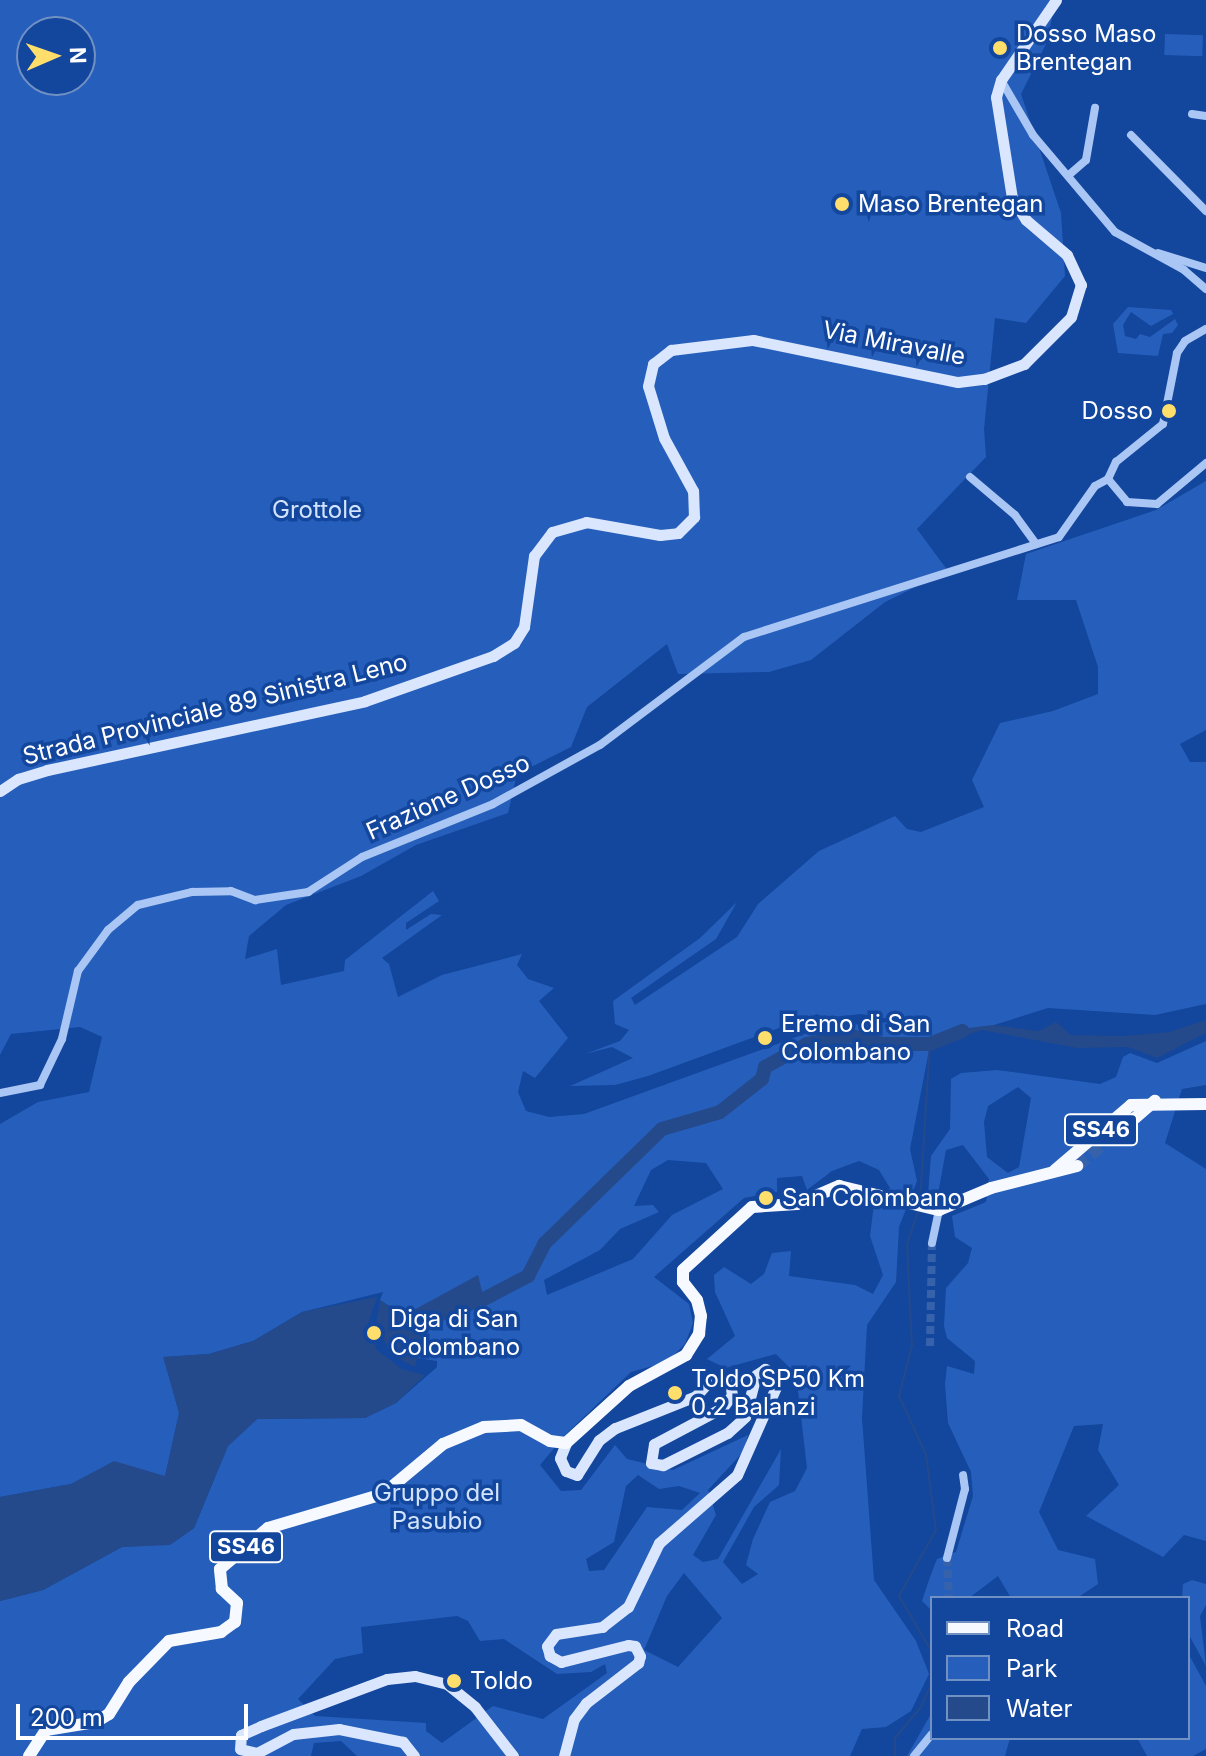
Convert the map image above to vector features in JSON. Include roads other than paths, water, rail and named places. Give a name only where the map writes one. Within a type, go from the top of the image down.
[{"type":"main road","name":"SS46","points":[[935,1209],[991,1188],[1053,1172],[1131,1105],[1155,1101],[1206,1104]]},
{"type":"main road","name":"SS46","points":[[1127,1125],[1155,1101]]},
{"type":"main road","points":[[1053,1172],[1077,1166]]},
{"type":"main road","points":[[566,1443],[629,1386],[686,1355],[699,1334],[701,1316],[697,1300],[683,1282],[683,1270],[738,1214],[752,1207],[797,1204],[839,1186],[935,1209]]},
{"type":"main road","name":"SS46","points":[[29,1756],[46,1730],[56,1724],[96,1722],[109,1714],[129,1682],[169,1641],[221,1632],[235,1622],[237,1603],[222,1589],[220,1569],[268,1528],[383,1494],[443,1444],[484,1427],[521,1425],[550,1441],[566,1443]]},
{"type":"street","name":"Via Miravalle","points":[[753,340],[958,382],[997,375],[1036,355],[1077,307],[1080,275],[1067,255],[1026,220],[1012,198],[996,117],[1001,80],[1056,0]]},
{"type":"street","points":[[1001,80],[1033,135],[1070,174],[1115,232],[1184,270],[1206,289]]},
{"type":"street","points":[[1070,174],[1086,160],[1095,108]]},
{"type":"street","points":[[1192,114],[1206,116]]},
{"type":"street","points":[[1131,135],[1206,211]]},
{"type":"street","points":[[1150,254],[1206,268]]},
{"type":"street","points":[[970,477],[1015,515],[1034,545],[1059,537],[1095,486],[1108,479],[1116,462],[1163,424],[1177,353],[1185,341],[1206,329]]},
{"type":"street","name":"Strada Provinciale 89 Sinistra Leno","points":[[0,791],[18,779],[47,770],[365,701],[493,656],[514,643],[524,627],[534,556],[552,532],[586,522],[660,535],[678,533],[694,517],[693,491],[664,438],[651,398],[649,373],[658,358],[712,341],[753,340]]},
{"type":"street","points":[[1108,479],[1127,502],[1157,504],[1206,463]]},
{"type":"street","name":"Frazione Dosso","points":[[0,1093],[40,1085],[62,1039],[78,971],[118,919],[138,905],[192,892],[231,891],[255,900],[308,892],[362,857],[493,804],[600,745],[744,637],[1034,545]]},
{"type":"street","points":[[932,1243],[935,1209]]},
{"type":"street","points":[[564,1756],[574,1719],[586,1703],[638,1663],[640,1656],[635,1646],[611,1646],[561,1662],[550,1656],[547,1646],[556,1634],[602,1627],[628,1607],[659,1543],[737,1475],[776,1387],[775,1375],[765,1369],[756,1375],[745,1417],[727,1433],[674,1462],[651,1463],[654,1444],[722,1408],[733,1389],[723,1376],[670,1409],[615,1428],[599,1440],[577,1475],[566,1471],[560,1458],[566,1443]]},
{"type":"street","points":[[947,1558],[965,1489],[963,1475]]},
{"type":"street","points":[[414,1756],[403,1742],[339,1729],[293,1734],[257,1753],[240,1749],[241,1735],[387,1679],[415,1676],[447,1684],[475,1707],[513,1756]]},
{"type":"street","points":[[914,1756],[929,1738]]},
{"type":"water","points":[[1206,1020],[1206,1033],[1157,1058],[1128,1047],[1077,1048],[982,1030],[946,1042],[944,1031],[993,1025],[1039,1031],[1056,1022],[1071,1035],[1122,1036],[1169,1032]]},
{"type":"water","points":[[478,1275],[484,1299],[479,1308],[424,1327],[415,1367],[391,1355],[376,1324],[380,1300],[398,1312],[414,1310]]},
{"type":"water","points":[[377,1297],[368,1324],[377,1350],[402,1369],[425,1375],[396,1403],[365,1418],[257,1419],[228,1446],[194,1528],[170,1545],[122,1547],[43,1590],[0,1601],[0,1497],[71,1484],[114,1461],[165,1476],[179,1413],[163,1357],[209,1354],[253,1341],[302,1312]]},
{"type":"waterway","points":[[484,1299],[528,1276],[545,1243],[662,1129],[720,1112],[762,1079],[765,1067],[807,1044],[851,1036],[882,1044],[930,1044],[962,1031]]},
{"type":"waterway","points":[[920,1201],[930,1044]]},
{"type":"waterway","points":[[918,1212],[907,1244],[912,1346],[899,1396],[926,1455],[936,1530],[899,1596],[930,1649]]},
{"type":"waterway","points":[[895,1756],[895,1738],[921,1707],[930,1687]]},
{"type":"tunnel","points":[[1077,1166],[1127,1125]]},
{"type":"tunnel","points":[[930,1346],[932,1243]]},
{"type":"tunnel","points":[[947,1558],[949,1596]]},
{"type":"place","name":"Dosso Maso Brentegan","points":[[1000,48]]},
{"type":"place","name":"Maso Brentegan","points":[[842,204]]},
{"type":"place","name":"Dosso","points":[[1169,411]]},
{"type":"place","name":"Eremo di San Colombano","points":[[765,1038]]},
{"type":"place","name":"San Colombano","points":[[766,1198]]},
{"type":"place","name":"Diga di San Colombano","points":[[374,1333]]},
{"type":"place","name":"Toldo SP50 Km 0.2 Balanzi","points":[[675,1393]]},
{"type":"place","name":"Toldo","points":[[454,1681]]},
{"type":"park label","name":"Grottole","points":[[317,510]]},
{"type":"park label","name":"Gruppo del Pasubio","points":[[437,1507]]}]
